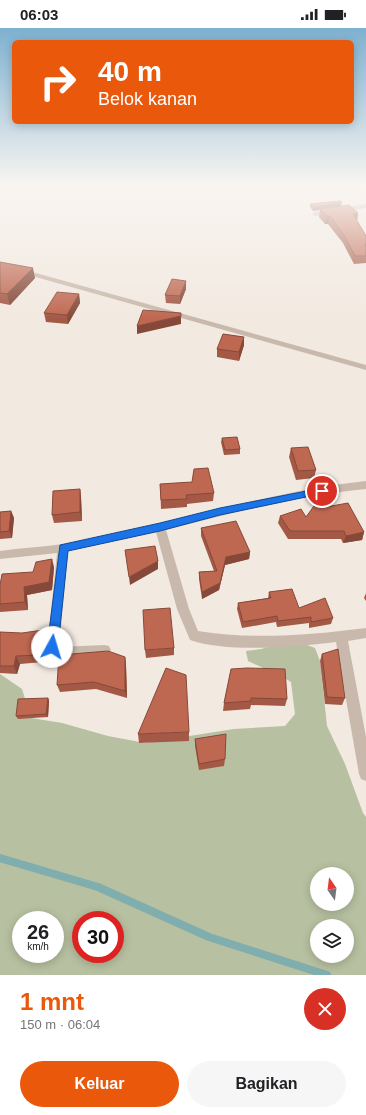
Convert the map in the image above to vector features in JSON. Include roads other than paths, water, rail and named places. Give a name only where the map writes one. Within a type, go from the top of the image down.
[{"type":"street","points":[[0,265],[366,368]]},
{"type":"street","points":[[0,555],[63,548],[160,527],[220,512],[336,488],[366,485]]},
{"type":"street","points":[[160,527],[183,609],[194,636],[213,640],[263,642],[340,637],[366,633]]},
{"type":"street","points":[[63,548],[53,650],[59,654],[105,650]]},
{"type":"street","points":[[340,637],[366,774]]},
{"type":"waterway","points":[[0,858],[98,887],[209,937],[327,975]]}]
